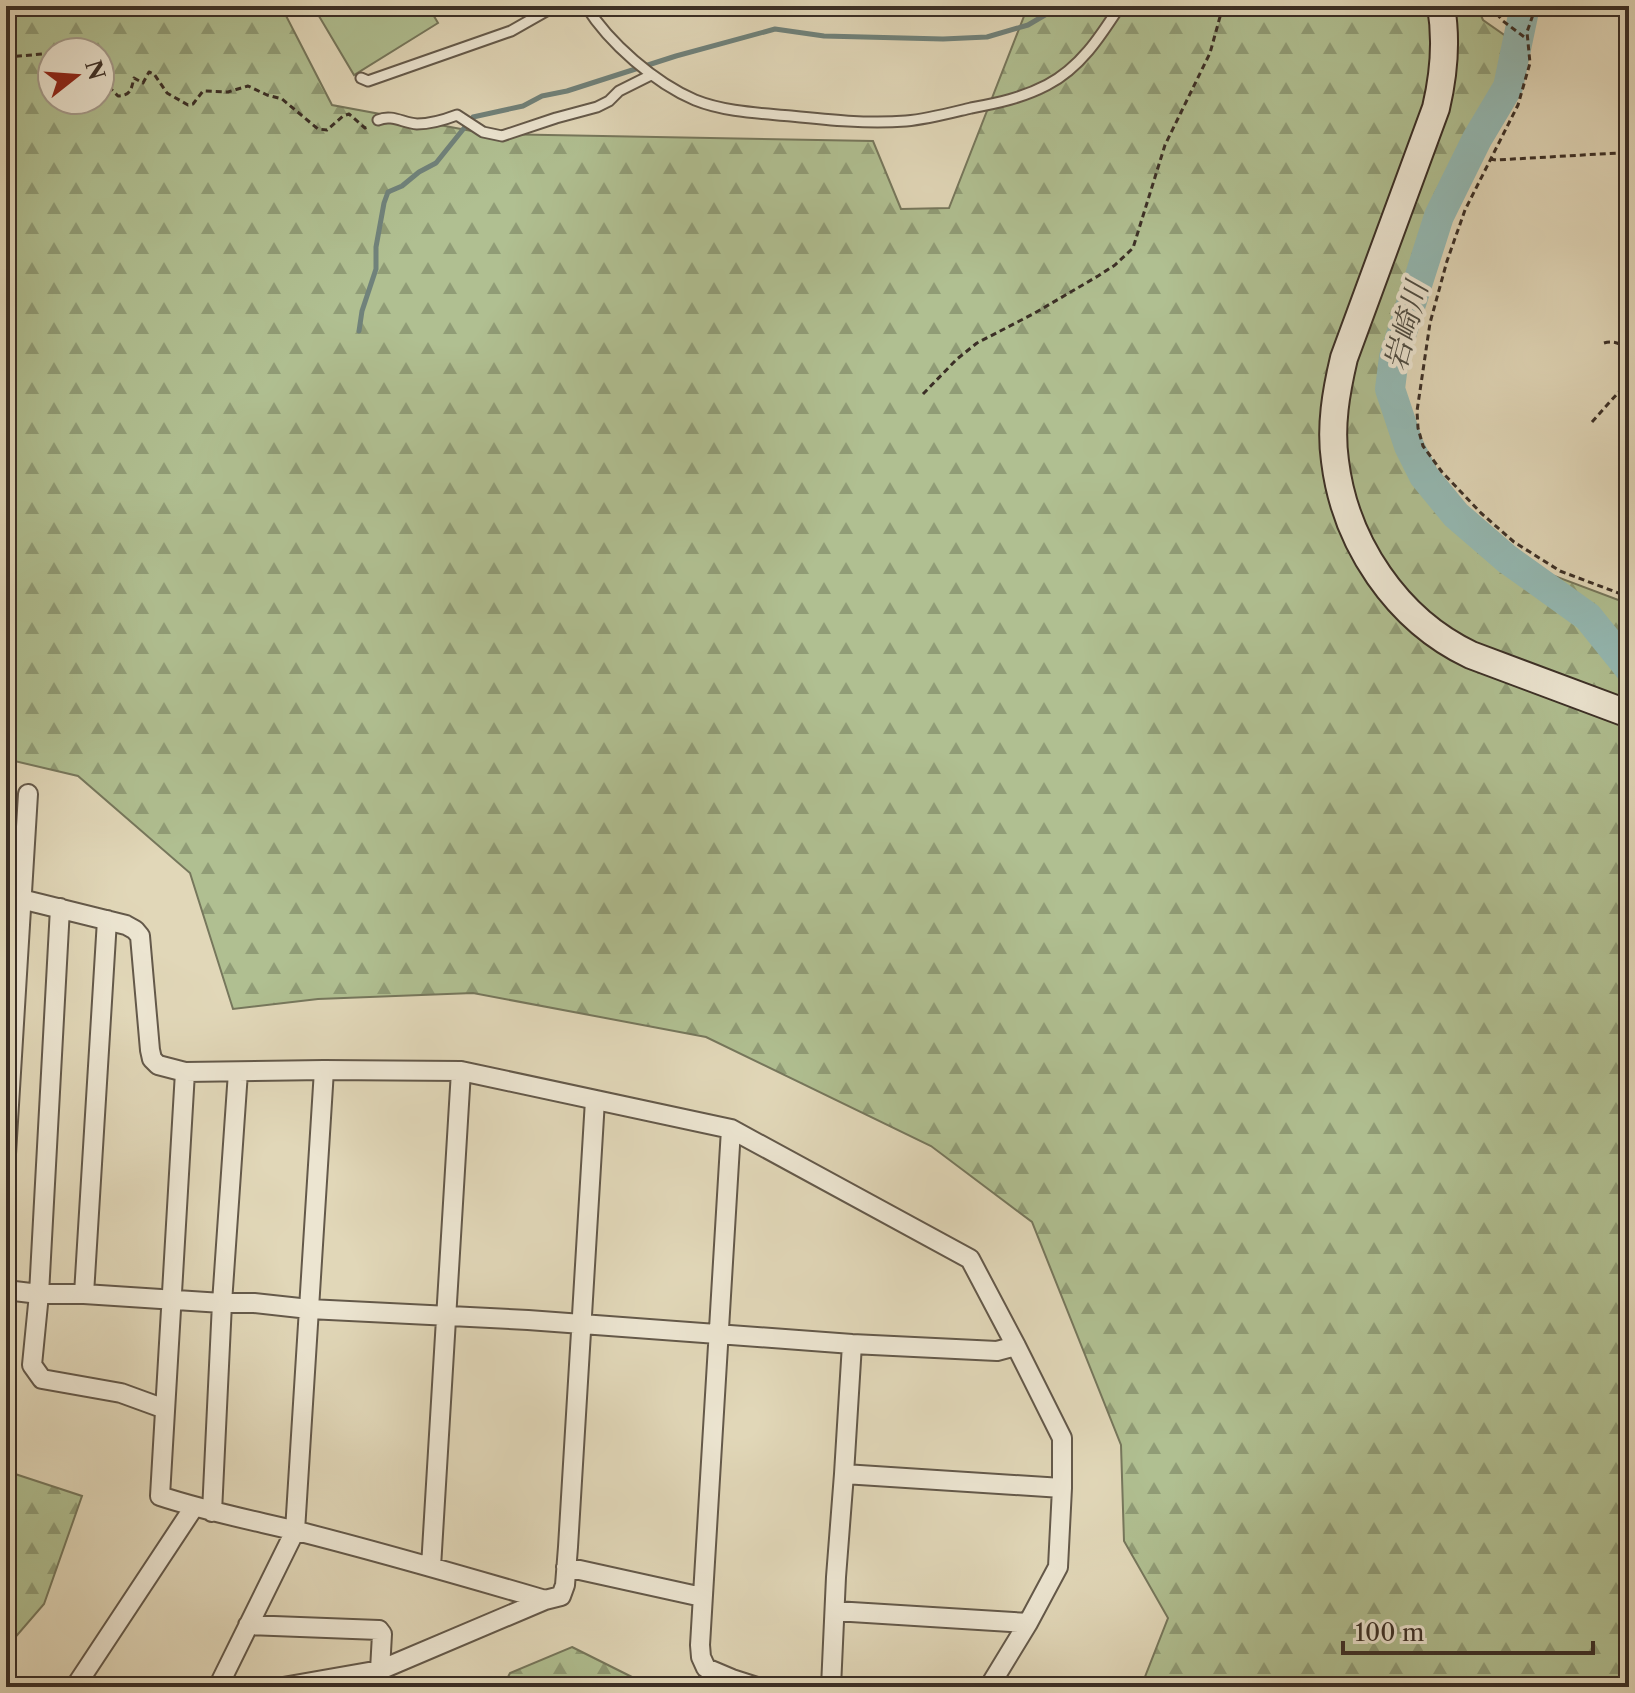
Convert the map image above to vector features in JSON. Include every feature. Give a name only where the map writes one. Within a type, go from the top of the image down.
[{"type":"street","points":[[1441,6],[1445,27],[1444,68],[1436,108],[1344,358],[1336,390],[1335,462],[1346,509],[1361,547],[1383,583],[1405,608],[1432,631],[1471,655],[1629,714]]},
{"type":"street","points":[[6,1154],[28,794]]},
{"type":"street","points":[[21,899],[126,925],[140,936],[152,1059],[158,1065],[185,1072],[461,1071],[731,1129],[970,1259],[1062,1438],[1058,1567],[989,1687]]},
{"type":"street","points":[[60,908],[39,1294],[32,1365],[42,1379],[121,1393],[165,1409]]},
{"type":"street","points":[[84,1294],[107,920]]},
{"type":"street","points":[[218,1687],[295,1531],[324,1070]]},
{"type":"street","points":[[431,1567],[461,1071]]},
{"type":"street","points":[[185,1072],[160,1496],[545,1600]]},
{"type":"street","points":[[75,1687],[203,1510],[222,1303],[238,1072]]},
{"type":"street","points":[[283,1687],[380,1670],[561,1596],[565,1585],[595,1100]]},
{"type":"street","points":[[731,1129],[700,1645],[706,1668],[757,1687]]},
{"type":"street","points":[[6,1290],[528,1320],[852,1344],[997,1351],[1016,1346]]},
{"type":"street","points":[[831,1687],[852,1344]]},
{"type":"street","points":[[844,1474],[1062,1488]]},
{"type":"street","points":[[566,1567],[702,1597]]},
{"type":"street","points":[[835,1611],[1028,1623]]},
{"type":"street","points":[[248,1625],[379,1630],[382,1634],[380,1670]]},
{"type":"lane","points":[[361,78],[368,81],[511,31],[555,6]]},
{"type":"lane","points":[[586,6],[622,48],[651,75],[697,100],[743,112],[855,122],[907,121],[1000,104],[1048,84],[1077,64],[1099,39],[1120,6]]},
{"type":"lane","points":[[378,120],[386,117],[416,124],[435,123],[457,115],[483,132],[502,136],[597,107],[619,91],[651,75]]},
{"type":"path","points":[[923,394],[977,343],[1098,276],[1133,248],[1165,145],[1210,53],[1223,6]]},
{"type":"path","points":[[1490,6],[1503,21],[1527,39]]},
{"type":"path","points":[[1536,6],[1527,39],[1530,63],[1526,83],[1465,210],[1447,261],[1430,323],[1417,411],[1418,428],[1423,446],[1442,472],[1514,542],[1560,571],[1629,597]]},
{"type":"path","points":[[6,57],[36,55]]},
{"type":"path","points":[[116,94],[127,95],[134,78],[143,83],[149,72],[154,74],[167,93],[188,105],[193,104],[203,91],[228,92],[248,86],[282,99],[318,129],[327,130],[349,114],[365,128],[378,120]]},
{"type":"path","points":[[1490,159],[1618,153]]},
{"type":"path","points":[[1604,343],[1619,343],[1629,353]]},
{"type":"path","points":[[1592,422],[1629,384]]},
{"type":"green space","points":[[6,6],[281,6],[332,105],[488,134],[873,141],[901,209],[949,208],[1028,6],[1477,6],[1483,20],[1520,46],[1511,95],[1440,237],[1408,347],[1397,427],[1409,467],[1480,548],[1629,604],[1629,1687],[1141,1687],[1168,1618],[1124,1541],[1121,1445],[1032,1222],[931,1146],[706,1037],[473,993],[318,999],[233,1009],[190,873],[78,776],[6,759]]},
{"type":"green space","points":[[313,6],[428,6],[438,23],[354,75]]},
{"type":"green space","points":[[6,1471],[82,1496],[44,1604],[6,1648]]},
{"type":"green space","points":[[572,1647],[652,1687],[503,1687],[510,1673]]},
{"type":"waterway","points":[[359,331],[376,269],[376,247],[388,192],[436,163],[473,117],[523,106],[542,96],[775,29],[824,36],[987,37],[1028,25],[1055,6]]},
{"type":"waterway","name":"岩崎川","points":[[1525,6],[1508,87],[1477,139],[1439,216],[1394,357],[1390,389],[1409,446],[1424,476],[1456,515],[1507,559],[1588,617],[1629,668]]}]
